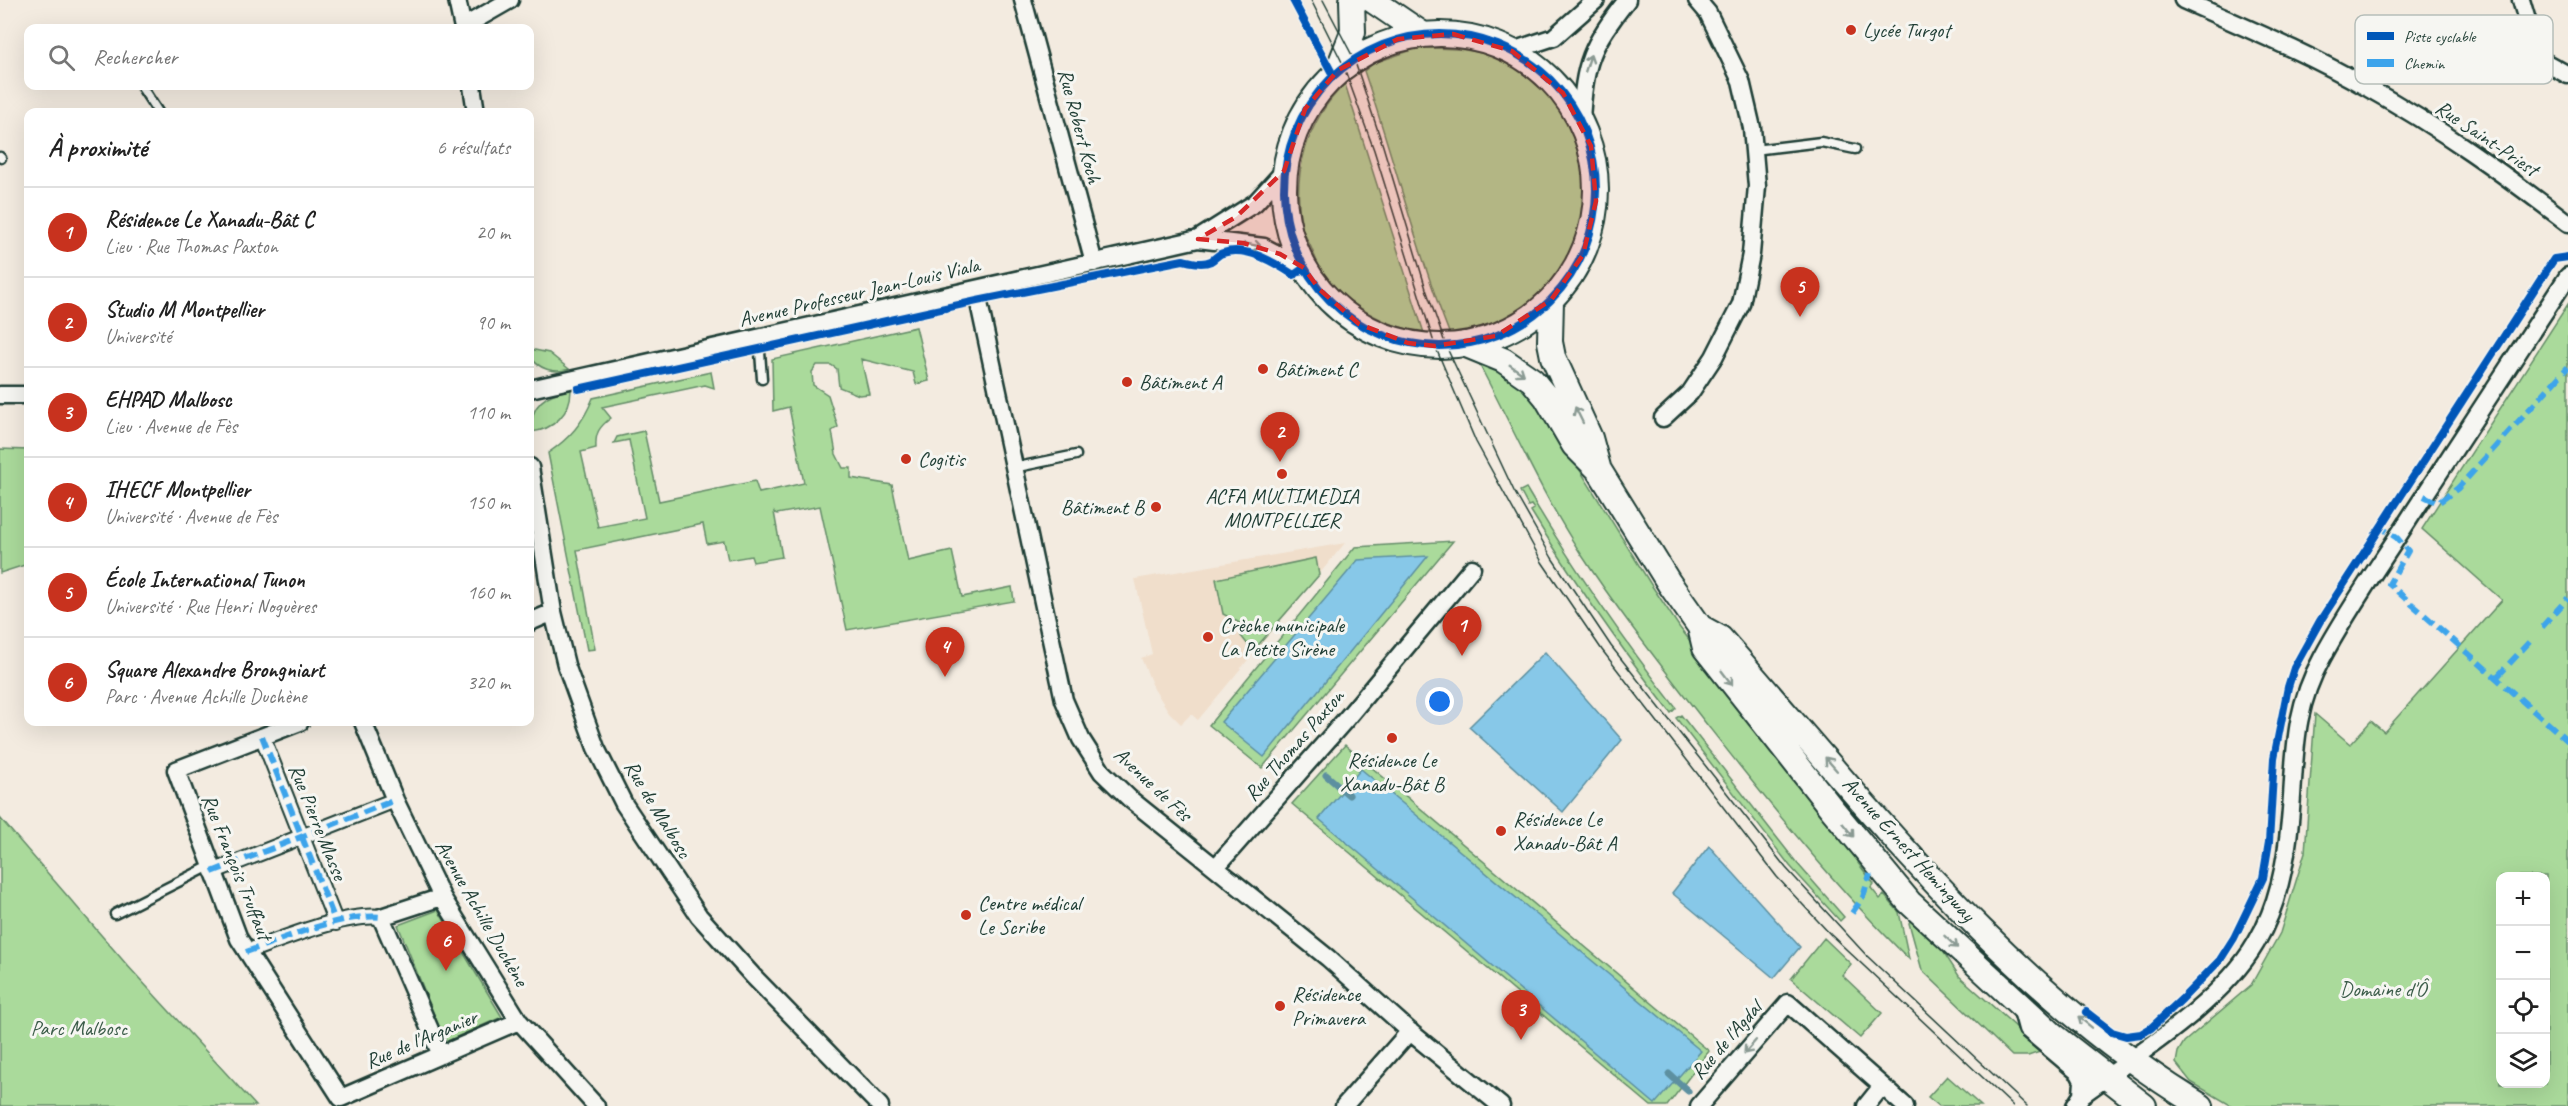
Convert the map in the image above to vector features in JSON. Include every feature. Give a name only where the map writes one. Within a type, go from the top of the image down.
[{"type":"main road","points":[[1338,70],[1353,32],[1352,0]]},
{"type":"main road","points":[[1372,0],[1422,34]]},
{"type":"main road","points":[[1422,34],[1484,39],[1512,51],[1540,69],[1563,93],[1581,121],[1591,146],[1596,174],[1592,229],[1583,255],[1569,279],[1551,300],[1525,321],[1496,336],[1464,344],[1435,346],[1408,343],[1359,324],[1338,308],[1319,289],[1304,268],[1290,237],[1284,204],[1284,171],[1295,129],[1305,109],[1318,91],[1338,70],[1376,47],[1422,34]]},
{"type":"main road","name":"Avenue Ernest Hemingway","points":[[1551,300],[1550,342],[1553,357],[1590,438],[1599,470]]},
{"type":"main road","name":"Avenue Ernest Hemingway","points":[[1464,344],[1503,360],[1532,380],[1546,398],[1574,445],[1599,470],[1669,583],[1700,627],[1705,648],[1909,902],[2021,1007],[2144,1106]]},
{"type":"main road","name":"Avenue Ernest Hemingway","points":[[1700,627],[1720,638],[1956,904],[2019,967],[2131,1059],[2170,1088],[2201,1106]]},
{"type":"street","points":[[457,0],[462,24]]},
{"type":"street","points":[[470,24],[510,0]]},
{"type":"street","name":"Rue Robert Koch","points":[[1023,0],[1094,263]]},
{"type":"street","points":[[1512,51],[1554,37],[1596,0]]},
{"type":"street","points":[[1581,121],[1587,65],[1598,38],[1627,0]]},
{"type":"street","points":[[1664,418],[1690,393],[1714,357],[1741,304],[1751,254],[1756,197],[1752,128],[1741,81],[1708,12],[1697,0]]},
{"type":"street","name":"Rue Saint-Priest","points":[[2183,0],[2273,39],[2355,81]]},
{"type":"street","points":[[2521,0],[2525,15]]},
{"type":"street","points":[[2553,67],[2568,75]]},
{"type":"street","name":"Rue Saint-Priest","points":[[2361,84],[2498,169],[2568,223]]},
{"type":"street","points":[[473,90],[475,108]]},
{"type":"street","name":"Avenue Professeur Jean-Louis Viala","points":[[534,387],[1198,238],[1255,203],[1284,171]]},
{"type":"street","name":"Avenue Professeur Jean-Louis Viala","points":[[1198,238],[1264,248],[1304,268]]},
{"type":"street","points":[[2131,1059],[2208,999],[2229,979],[2256,943],[2272,908],[2284,873],[2295,736],[2302,708],[2321,659],[2568,276]]},
{"type":"street","name":"Avenue de Fès","points":[[976,289],[1064,700],[1081,739],[1102,772],[1187,847],[1216,867],[1350,977],[1410,1031],[1501,1106]]},
{"type":"street","points":[[0,395],[24,395]]},
{"type":"street","name":"Rue de Malbosc","points":[[534,492],[553,612],[566,665],[596,747],[624,804],[699,916],[753,976],[880,1106]]},
{"type":"street","name":"Rue Thomas Paxton","points":[[1216,867],[1347,718],[1472,568]]},
{"type":"street","points":[[534,620],[553,612]]},
{"type":"street","points":[[261,736],[289,726]]},
{"type":"street","name":"Avenue Achille Duchène","points":[[365,726],[395,800],[442,897],[519,1021],[596,1106]]},
{"type":"street","name":"Rue François Truffaut","points":[[261,736],[176,770],[239,939],[341,1098]]},
{"type":"street","name":"Rue Pierre Masse","points":[[261,736],[336,923]]},
{"type":"street","points":[[211,869],[395,800]]},
{"type":"street","points":[[246,952],[364,915],[381,917],[442,897]]},
{"type":"street","points":[[381,917],[441,1055]]},
{"type":"street","name":"Rue de l'Agdal","points":[[1699,1106],[1788,1003],[1882,1086]]},
{"type":"street","name":"Avenue Ernest Hemingway","points":[[2021,1007],[2027,1029],[2079,1073],[2083,1081],[2079,1100]]},
{"type":"street","name":"Rue de l'Arganier","points":[[341,1098],[519,1021]]},
{"type":"street","points":[[1344,1106],[1410,1031]]},
{"type":"street","name":"Avenue Ernest Hemingway","points":[[2079,1100],[2131,1059]]},
{"type":"street","points":[[1866,1106],[1882,1086],[1905,1106]]},
{"type":"lane","points":[[144,90],[156,108]]},
{"type":"lane","points":[[1754,150],[1821,141],[1855,149]]},
{"type":"lane","points":[[759,338],[762,379]]},
{"type":"lane","points":[[1013,468],[1076,455]]},
{"type":"lane","points":[[115,914],[211,869]]},
{"type":"highlighted area","points":[[1453,34],[1512,51],[1563,93],[1591,146],[1596,201],[1583,255],[1551,300],[1496,336],[1435,346],[1408,343],[1359,324],[1319,289],[1304,268],[1280,254],[1243,243],[1198,239],[1236,217],[1284,171],[1305,109],[1338,70],[1398,39]]},
{"type":"shaded area","name":"Crèche municipale La Petite Sirène","points":[[1345,543],[1198,720],[1191,714],[1181,724],[1169,712],[1154,689],[1141,658],[1152,654],[1135,579]]},
{"type":"green space","points":[[1418,48],[1474,51],[1507,62],[1529,78],[1553,101],[1570,127],[1581,156],[1585,186],[1583,217],[1574,246],[1559,274],[1538,298],[1507,318],[1450,335],[1426,270],[1364,71],[1374,63]]},
{"type":"green space","points":[[1345,84],[1424,333],[1381,320],[1343,295],[1322,271],[1303,230],[1299,207],[1299,188],[1305,150],[1321,114]]},
{"type":"green space","name":"Domaine d'Ô","points":[[2568,304],[2568,1106],[2232,1106],[2191,1082],[2176,1063],[2178,1052],[2184,1042],[2251,985],[2280,933],[2305,852],[2315,714],[2350,744],[2371,721],[2384,732],[2502,600],[2422,529]]},
{"type":"green space","points":[[916,327],[929,381],[916,384],[913,372],[861,359],[869,394],[859,395],[839,387],[837,369],[831,365],[817,365],[812,372],[813,385],[828,395],[838,427],[832,431],[836,454],[843,468],[851,468],[851,478],[892,485],[908,561],[952,551],[962,597],[1012,587],[1014,601],[847,630],[820,506],[777,514],[774,512],[782,557],[753,562],[751,556],[728,560],[724,541],[707,544],[703,524],[577,550],[595,649],[587,650],[548,453],[575,429],[593,398],[711,372],[714,388],[705,385],[602,407],[611,418],[603,424],[599,431],[596,448],[581,452],[598,527],[645,518],[629,440],[614,443],[617,437],[644,431],[659,501],[755,481],[759,493],[804,483],[789,407],[773,411],[772,359]]},
{"type":"green space","points":[[534,350],[549,353],[569,369],[558,371],[534,361]]},
{"type":"green space","points":[[1478,362],[1517,379],[1539,404],[1680,628],[1862,859],[1858,863],[1874,884],[1871,888],[1880,899],[1884,895],[1899,912],[1909,959],[1855,904],[1780,816],[1611,598],[1566,531]]},
{"type":"green space","points":[[571,390],[564,413],[547,428],[534,432],[534,412],[537,407],[547,397]]},
{"type":"green space","points":[[0,449],[24,450],[24,565],[0,573]]},
{"type":"green space","points":[[1526,488],[1598,601],[1676,708],[1671,713],[1616,639],[1564,563],[1531,511],[1534,509],[1531,505],[1528,506],[1520,491]]},
{"type":"green space","points":[[1453,541],[1262,768],[1209,725],[1355,547]]},
{"type":"green space","points":[[1316,558],[1319,575],[1253,651],[1241,636],[1247,627],[1223,614],[1216,579]]},
{"type":"green space","points":[[1681,715],[1796,862],[1844,917],[1840,921],[1790,866],[1676,718]]},
{"type":"green space","points":[[1345,745],[1709,1051],[1667,1106],[1651,1106],[1292,804]]},
{"type":"green space","name":"Parc Malbosc","points":[[0,818],[127,965],[256,1106],[0,1106]]},
{"type":"green space","points":[[438,910],[502,1017],[445,1042],[398,925]]},
{"type":"green space","points":[[1912,917],[1939,945],[1959,976],[2043,1051],[2028,1056],[2012,1056],[1922,970],[1909,923]]},
{"type":"green space","points":[[1824,938],[1851,964],[1842,975],[1882,1013],[1860,1038],[1791,979]]},
{"type":"green space","points":[[1947,1076],[1981,1106],[1939,1106],[1928,1097]]},
{"type":"water","points":[[1428,556],[1264,757],[1221,722],[1358,560]]},
{"type":"water","points":[[1545,652],[1622,740],[1563,812],[1469,727]]},
{"type":"water","points":[[1361,769],[1701,1051],[1655,1104],[1319,819]]},
{"type":"water","points":[[1709,846],[1800,947],[1774,978],[1672,893]]},
{"type":"waterway","points":[[1326,775],[1349,795]]},
{"type":"waterway","points":[[1669,1074],[1688,1091]]},
{"type":"tram line","points":[[1311,0],[1342,62],[1374,150],[1435,346],[1476,442],[1542,562],[1602,650],[1777,877],[1831,935],[2013,1106]]},
{"type":"tram line","points":[[1323,0],[1354,59],[1446,346],[1514,491],[1552,558],[1611,646],[1786,868],[1867,956],[2027,1106]]},
{"type":"marked path","points":[[2424,496],[2438,503],[2458,488],[2568,367]]},
{"type":"marked path","points":[[2377,525],[2397,538],[2408,551],[2389,584],[2568,741]]},
{"type":"marked path","points":[[2542,627],[2568,598]]},
{"type":"marked path","points":[[2497,677],[2531,640]]},
{"type":"marked path","points":[[262,736],[336,923]]},
{"type":"marked path","points":[[212,872],[395,800]]},
{"type":"marked path","points":[[1852,913],[1863,897],[1870,874]]},
{"type":"marked path","points":[[246,952],[331,923],[349,919],[381,917]]},
{"type":"cycle path","points":[[1293,0],[1333,75]]},
{"type":"cycle path","points":[[1440,34],[1470,37],[1514,52],[1539,69],[1561,91],[1578,116],[1584,130],[1593,160],[1596,190],[1593,220],[1578,264],[1561,289],[1539,311],[1514,328],[1500,334],[1470,343],[1440,346],[1410,343],[1366,328],[1341,311],[1319,289],[1302,264],[1296,250],[1287,220],[1284,190],[1287,160],[1302,116],[1319,91],[1341,69],[1366,52],[1380,46],[1410,37],[1440,34]]},
{"type":"cycle path","points":[[578,389],[977,301],[1183,260],[1197,263],[1208,262],[1221,254],[1232,251],[1260,256],[1294,275],[1304,268]]},
{"type":"cycle path","points":[[2086,1012],[2112,1032],[2126,1036],[2141,1034],[2151,1028],[2182,999],[2220,960],[2234,938],[2263,878],[2269,842],[2274,758],[2294,668],[2320,621],[2554,259],[2568,257]]},
{"type":"place","name":"Lycée Turgot","points":[[1851,30]]},
{"type":"place","name":"École International Tunon","points":[[1800,317]]},
{"type":"place","name":"Bâtiment C","points":[[1263,369]]},
{"type":"place","name":"Bâtiment A","points":[[1127,382]]},
{"type":"place","name":"Cogitis","points":[[906,459]]},
{"type":"place","name":"Studio M Montpellier","points":[[1280,462]]},
{"type":"place","name":"ACFA MULTIMEDIA MONTPELLIER","points":[[1282,474]]},
{"type":"place","name":"Bâtiment B","points":[[1156,507]]},
{"type":"place","name":"Crèche municipale La Petite Sirène","points":[[1208,637]]},
{"type":"place","name":"Résidence Le Xanadu-Bât C","points":[[1462,656]]},
{"type":"place","name":"IHECF Montpellier","points":[[945,677]]},
{"type":"place","name":"Résidence Le Xanadu-Bât B","points":[[1392,738]]},
{"type":"place","name":"Résidence Le Xanadu-Bât A","points":[[1501,831]]},
{"type":"place","name":"Centre médical Le Scribe","points":[[966,915]]},
{"type":"place","name":"Square Alexandre Brongniart","points":[[446,971]]},
{"type":"place","name":"Résidence Primavera","points":[[1280,1006]]},
{"type":"place","name":"EHPAD Malbosc","points":[[1521,1040]]}]
